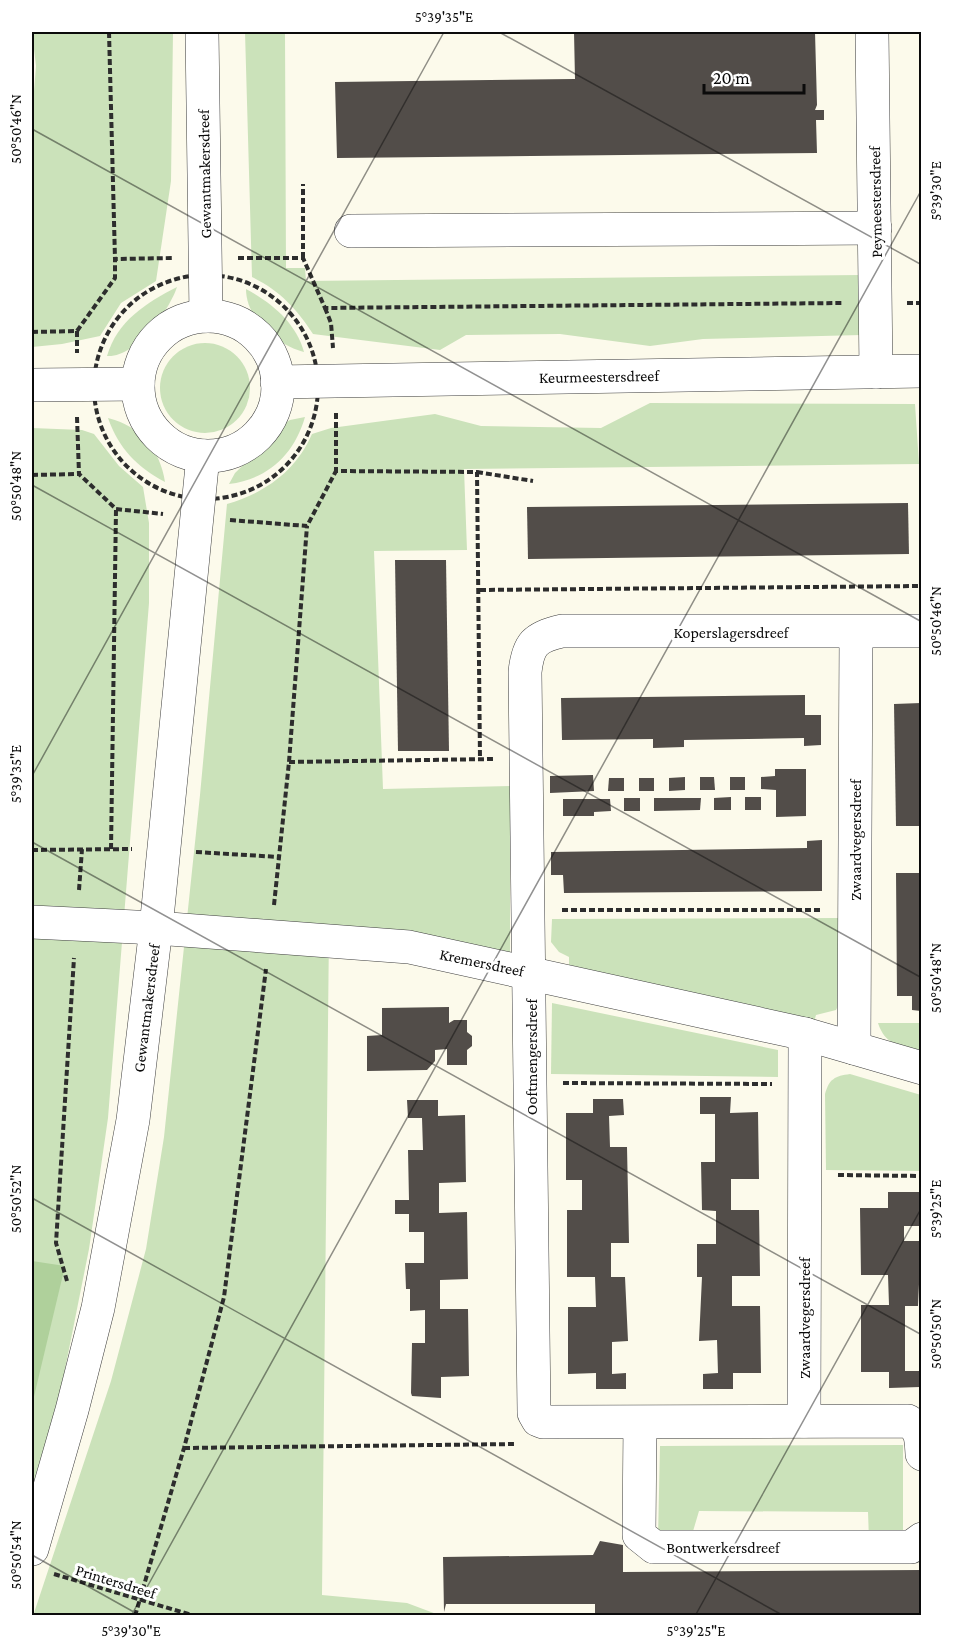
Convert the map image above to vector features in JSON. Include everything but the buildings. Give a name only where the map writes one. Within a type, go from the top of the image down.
[{"type":"street","name":"Gewantmakersdreef","points":[[202,32],[206,316]]},
{"type":"street","name":"Peymeestersdreef","points":[[872,32],[876,372]]},
{"type":"street","points":[[351,231],[875,228]]},
{"type":"street","points":[[206,316],[234,321],[257,337],[269,352],[277,382],[273,410],[261,432],[240,448],[228,453],[203,456],[180,450],[155,432],[140,404],[138,384],[146,354],[159,336],[184,320],[206,316]]},
{"type":"street","name":"Keurmeestersdreef","points":[[277,382],[921,371]]},
{"type":"street","points":[[32,385],[138,384]]},
{"type":"street","name":"Gewantmakersdreef","points":[[37,1560],[101,1295],[133,1120],[156,928],[203,456]]},
{"type":"street","name":"Koperslagersdreef","points":[[541,635],[562,631],[921,631]]},
{"type":"street","name":"Zwaardvegersdreef","points":[[854,1048],[856,632]]},
{"type":"street","name":"Ooftmengersdreef","points":[[536,1416],[526,760],[527,653],[541,635]]},
{"type":"street","name":"Kremersdreef","points":[[32,922],[156,928],[409,947],[806,1034],[921,1068]]},
{"type":"street","name":"Zwaardvegersdreef","points":[[804,1421],[806,1034]]},
{"type":"street","points":[[536,1416],[640,1423],[908,1421],[916,1426],[921,1434],[921,1454]]},
{"type":"street","name":"Bontwerkersdreef","points":[[640,1423],[639,1535],[654,1547],[911,1547],[921,1539]]},
{"type":"path","points":[[32,332],[77,331],[115,278],[109,32]]},
{"type":"path","points":[[303,184],[303,258],[331,323],[326,380],[336,471],[477,472],[533,481]]},
{"type":"path","points":[[115,259],[205,266],[303,258]]},
{"type":"path","points":[[205,266],[247,283],[283,305],[308,339],[326,380],[311,427],[300,448],[285,467],[267,482],[246,492],[222,498],[198,499],[157,488],[123,463],[102,426],[94,385],[102,347],[121,314],[135,301],[168,282],[205,266]]},
{"type":"path","points":[[325,308],[921,303]]},
{"type":"path","points":[[477,472],[480,759]]},
{"type":"path","points":[[32,475],[79,474]]},
{"type":"path","points":[[111,849],[116,508]]},
{"type":"path","points":[[135,1616],[184,1448],[224,1297],[271,936],[289,762],[307,526]]},
{"type":"path","points":[[480,590],[921,586]]},
{"type":"path","points":[[289,762],[526,760]]},
{"type":"path","points":[[82,849],[57,1243],[69,1287],[101,1295]]},
{"type":"path","points":[[528,910],[855,910]]},
{"type":"path","points":[[531,1083],[805,1084]]},
{"type":"path","points":[[805,1175],[921,1176]]},
{"type":"path","points":[[184,1448],[517,1444],[536,1416]]},
{"type":"path","name":"Printersdreef","points":[[37,1560],[140,1601],[195,1616]]},
{"type":"green space","points":[[32,32],[173,32],[171,181],[156,281],[121,303],[100,336],[62,344],[32,347],[32,116],[36,66]]},
{"type":"green space","points":[[245,32],[285,32],[286,268],[305,268],[306,281],[860,275],[861,335],[703,339],[650,346],[560,334],[466,335],[440,350],[313,334],[287,301],[252,277]]},
{"type":"green space","points":[[177,287],[167,308],[150,331],[129,349],[118,355],[107,356],[118,333],[134,314]]},
{"type":"green space","points":[[246,289],[274,307],[282,315],[295,332],[304,352],[294,349],[265,329],[251,311]]},
{"type":"green space","points":[[205,343],[222,347],[237,356],[246,371],[250,388],[246,405],[237,420],[222,429],[205,433],[188,429],[173,420],[164,405],[160,388],[164,371],[173,356],[188,347]]},
{"type":"green space","points":[[650,403],[915,404],[919,464],[464,469],[467,550],[374,551],[383,789],[510,786],[510,956],[329,930],[322,1595],[407,1603],[439,1615],[33,1616],[111,1381],[146,1249],[164,1137],[200,795],[227,504],[254,494],[278,479],[297,459],[312,434],[331,428],[435,414],[481,426],[601,428]]},
{"type":"green space","points":[[305,417],[294,443],[278,463],[256,477],[229,484],[235,473],[267,442],[278,427],[290,420]]},
{"type":"green space","points":[[108,418],[130,427],[147,441],[159,460],[165,482],[130,456],[112,429]]},
{"type":"green space","points":[[32,428],[82,430],[94,434],[119,466],[143,487],[149,523],[149,603],[108,1118],[89,1249],[62,1384],[32,1491]]},
{"type":"green space","points":[[841,918],[840,1002],[836,1010],[816,1015],[814,1022],[569,965],[569,957],[559,952],[551,942],[552,919]]},
{"type":"green space","points":[[552,1003],[778,1050],[778,1077],[551,1074]]},
{"type":"green space","points":[[878,1023],[921,1023],[921,1053],[889,1041]]},
{"type":"green space","points":[[850,1074],[921,1095],[921,1171],[826,1170],[825,1094],[833,1079]]},
{"type":"green space","points":[[32,1261],[65,1266],[32,1405]]},
{"type":"green space","points":[[903,1445],[903,1538],[869,1540],[868,1512],[699,1511],[691,1538],[658,1538],[660,1446]]}]
